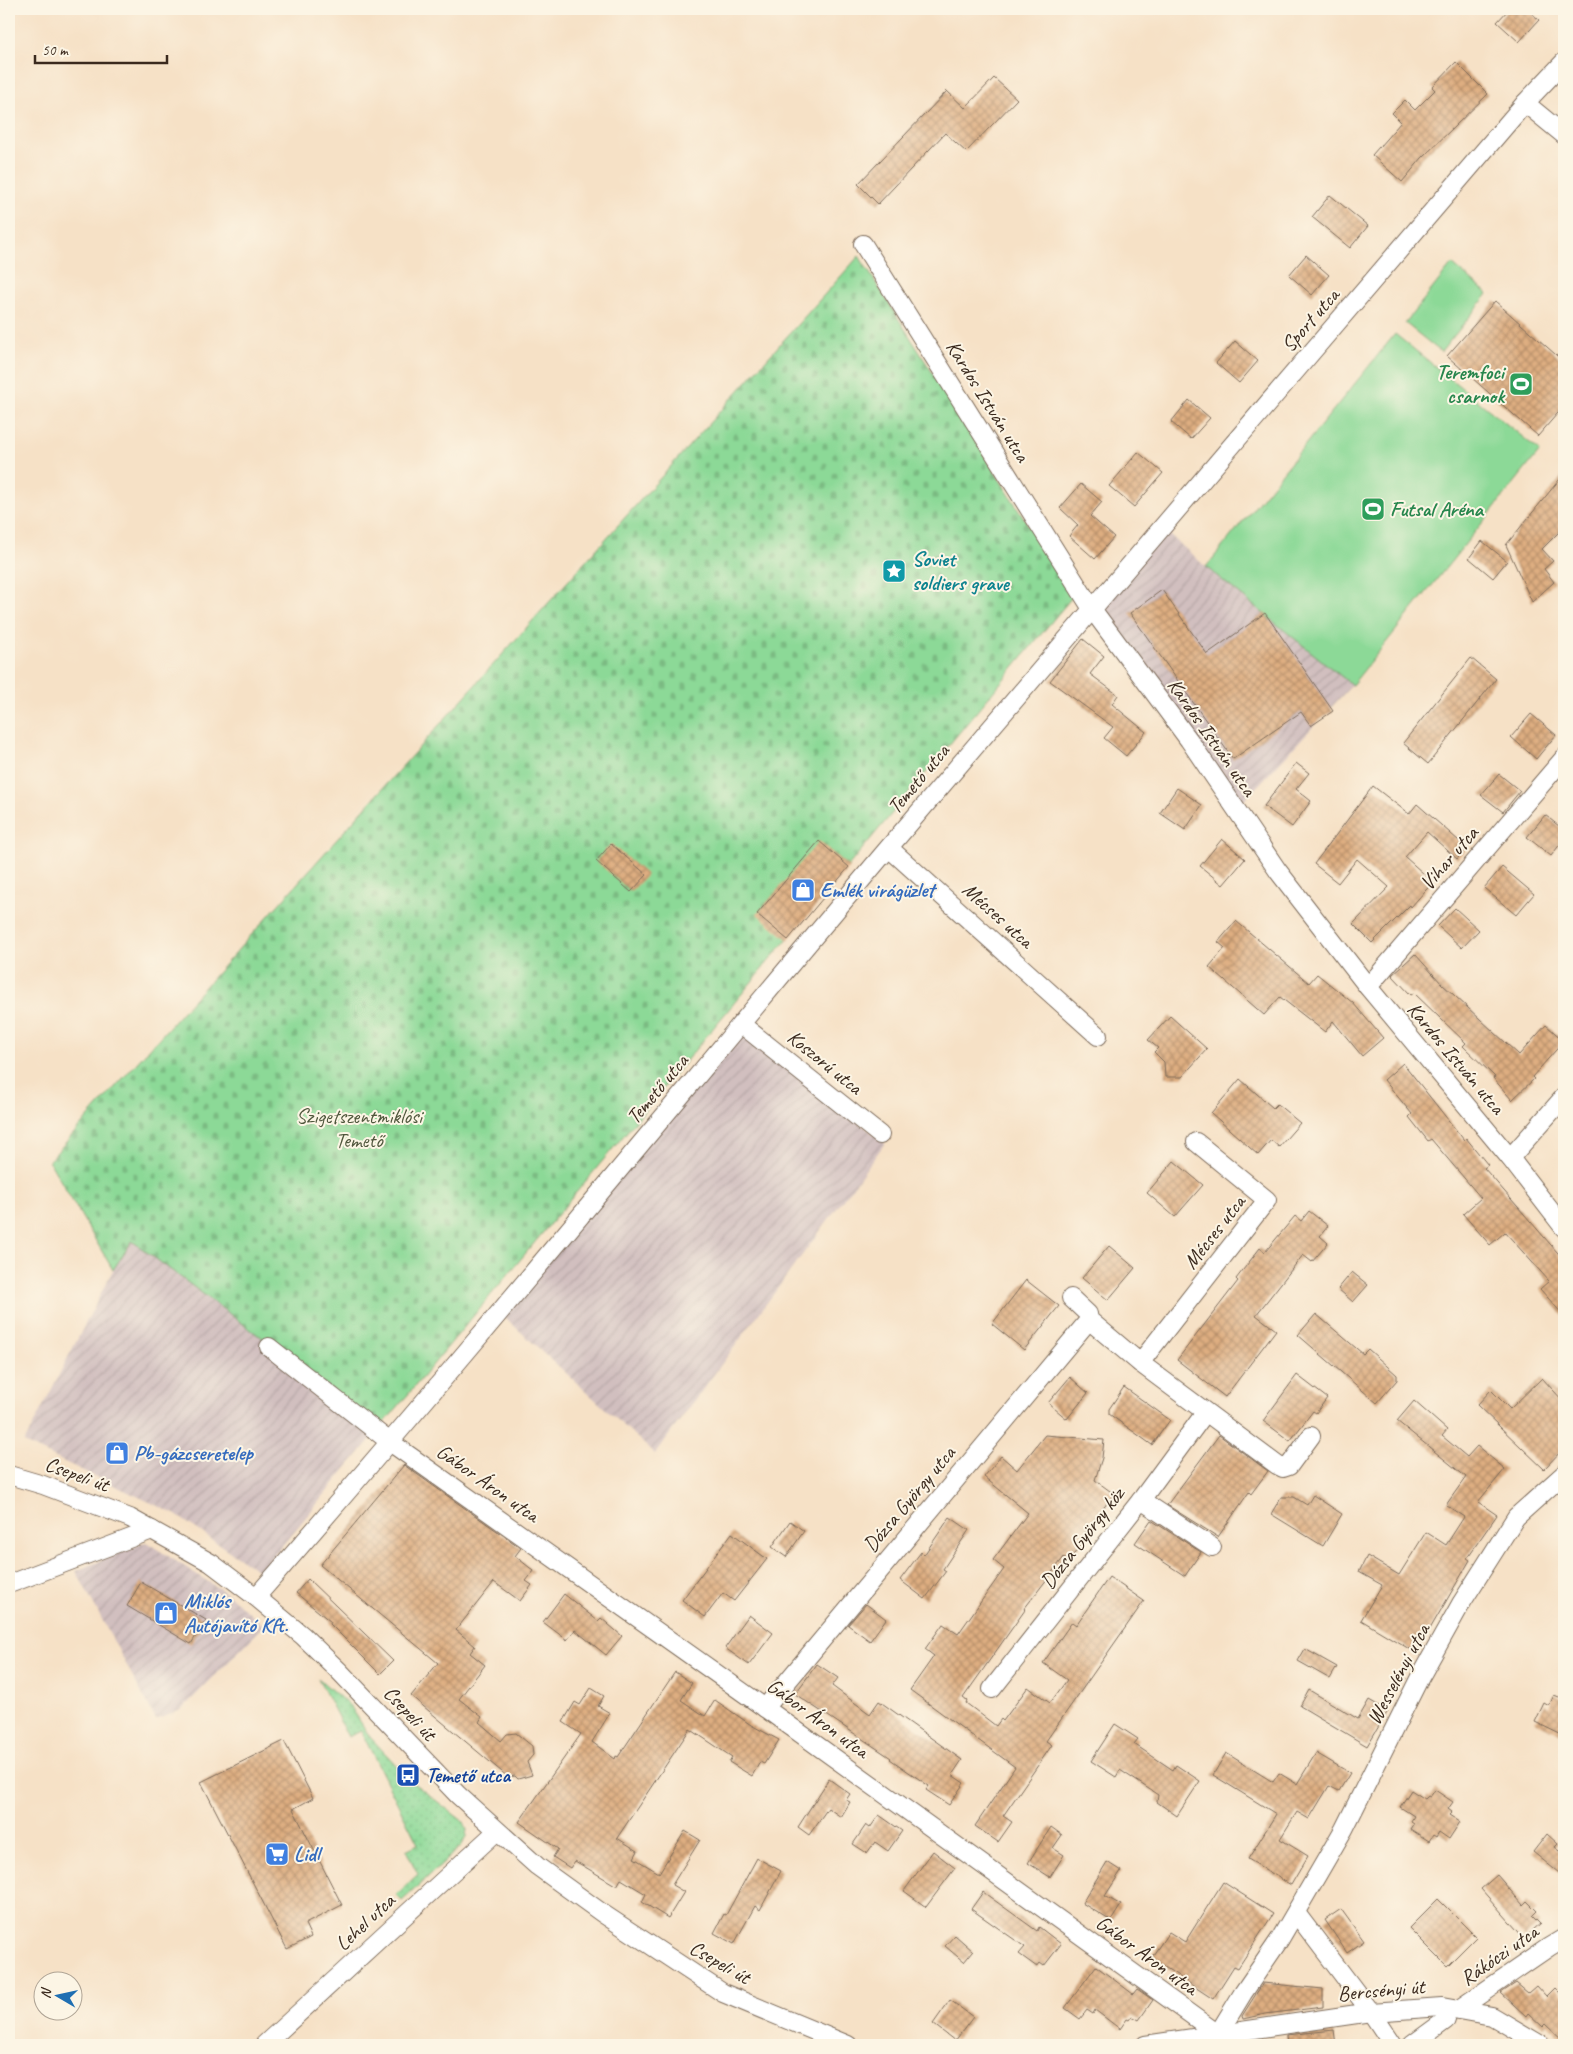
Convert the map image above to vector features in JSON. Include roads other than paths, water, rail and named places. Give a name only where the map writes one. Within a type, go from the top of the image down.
[{"type":"street","name":"Sport utca","points":[[1092,609],[1525,103],[1564,62]]},
{"type":"street","points":[[1525,103],[1564,136]]},
{"type":"street","name":"Kardos István utca","points":[[863,244],[1092,609],[1189,740],[1278,871],[1368,987],[1510,1158],[1564,1228]]},
{"type":"street","name":"Temető utca","points":[[256,1597],[390,1442],[1092,609]]},
{"type":"street","name":"Vihar utca","points":[[1368,987],[1564,758]]},
{"type":"street","name":"Mécses utca","points":[[889,848],[1098,1036]]},
{"type":"street","name":"Koszorú utca","points":[[741,1024],[880,1135]]},
{"type":"street","points":[[1510,1158],[1564,1097]]},
{"type":"street","name":"Mécses utca","points":[[1140,1363],[1267,1200],[1196,1142]]},
{"type":"street","points":[[1071,1298],[1088,1314],[1089,1320],[1140,1363],[1277,1465],[1283,1468],[1288,1466],[1311,1436]]},
{"type":"street","name":"Dózsa György utca","points":[[765,1708],[1089,1320]]},
{"type":"street","name":"Gábor Áron utca","points":[[269,1347],[390,1442],[765,1708],[1218,2034]]},
{"type":"street","name":"Dózsa György köz","points":[[992,1689],[1141,1500],[1205,1413]]},
{"type":"street","name":"Wesselényi utca","points":[[1218,2034],[1242,1993],[1296,1913],[1344,1829],[1420,1679],[1462,1602],[1516,1518],[1564,1474]]},
{"type":"street","name":"Csepeli út","points":[[9,1475],[43,1485],[108,1509],[152,1530],[211,1563],[256,1597],[339,1671],[446,1783],[537,1866],[602,1913],[715,1988],[748,2004],[848,2045]]},
{"type":"street","points":[[1141,1500],[1212,1547]]},
{"type":"street","points":[[9,1584],[152,1530]]},
{"type":"street","name":"Lehel utca","points":[[264,2045],[497,1831]]},
{"type":"street","points":[[1296,1913],[1371,2012],[1393,2045]]},
{"type":"street","name":"Rákóczi utca","points":[[1412,2045],[1452,2014],[1549,1946],[1564,1938]]},
{"type":"street","name":"Bercsényi út","points":[[1218,2034],[1371,2012],[1422,2008],[1452,2014],[1492,2016],[1542,2045]]},
{"type":"street","points":[[1145,2045],[1218,2034]]},
{"type":"place","name":"Teremfoci csarnok","points":[[1521,384]]},
{"type":"place","name":"Futsal Aréna","points":[[1373,509]]},
{"type":"place","name":"Soviet soldiers grave","points":[[894,571]]},
{"type":"place","name":"Emlék virágüzlet","points":[[803,890]]},
{"type":"place","name":"Pb-gázcseretelep","points":[[117,1453]]},
{"type":"place","name":"Miklós Autójavító Kft.","points":[[166,1613]]},
{"type":"place","name":"Temető utca","points":[[408,1775]]},
{"type":"place","name":"Lidl","points":[[277,1854]]},
{"type":"park label","name":"Szigetszentmiklósi Temető","points":[[359,1128]]}]
